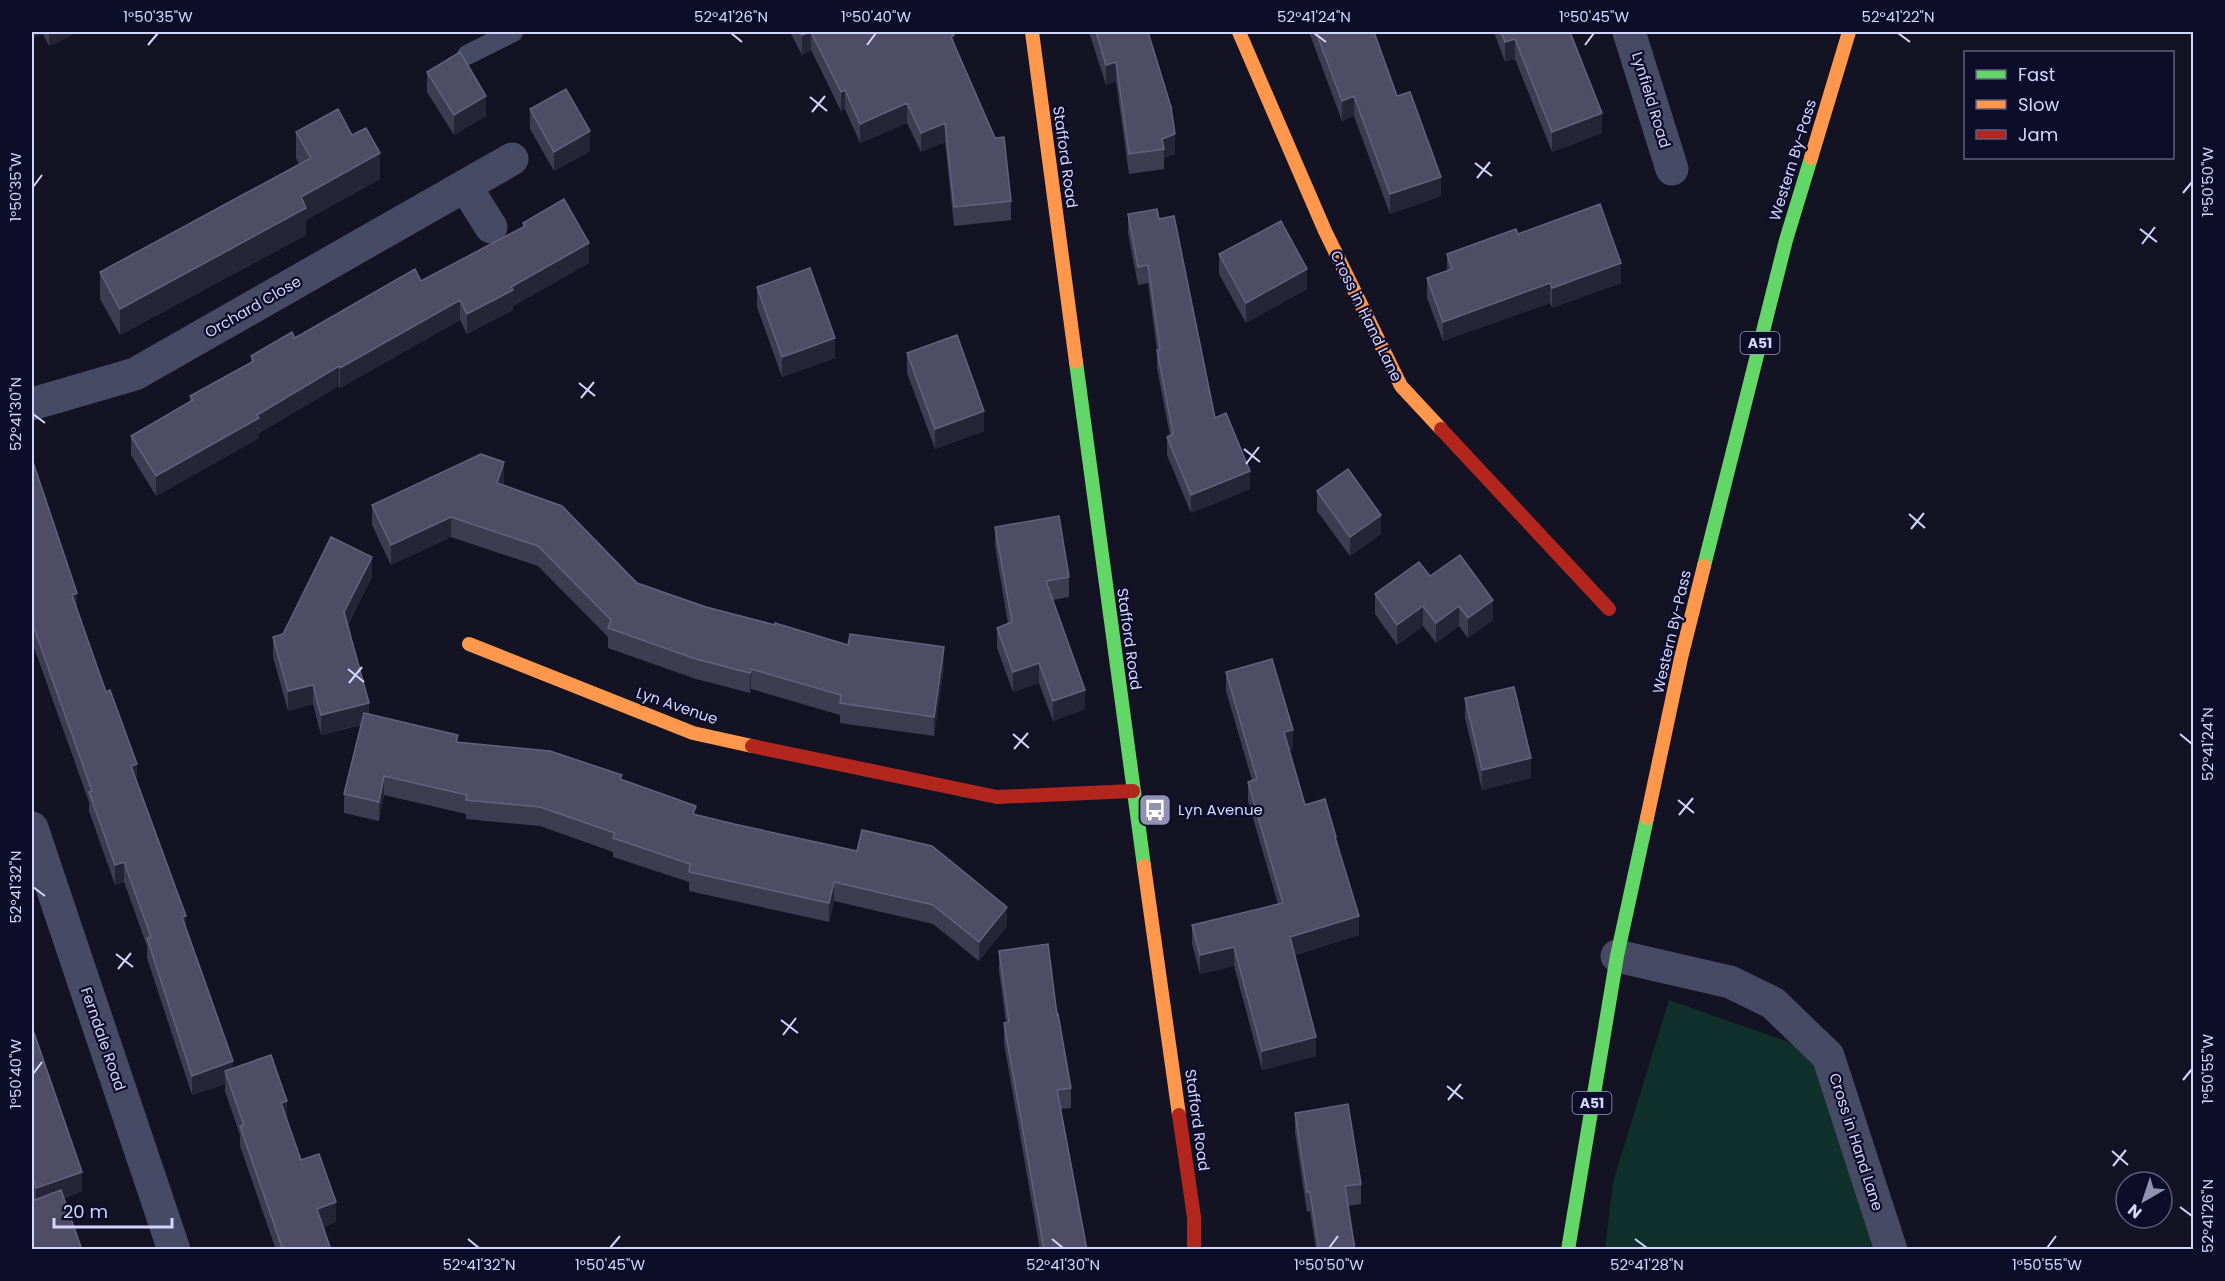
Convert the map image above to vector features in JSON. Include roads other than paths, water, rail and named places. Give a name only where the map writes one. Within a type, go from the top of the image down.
[{"type":"main road","name":"Stafford Road","points":[[1032,32],[1132,791],[1194,1217],[1194,1250]]},
{"type":"main road","name":"Cross in Hand Lane","points":[[1239,32],[1325,231],[1401,386],[1609,609]]},
{"type":"main road","name":"Western By-Pass","points":[[1568,1250],[1617,956],[1681,658],[1786,240],[1849,32]]},
{"type":"main road","name":"Lyn Avenue","points":[[469,644],[693,733],[997,797],[1132,791]]},
{"type":"street","name":"Lynfield Road","points":[[1629,32],[1672,169]]},
{"type":"street","name":"Orchard Close","points":[[32,404],[135,374],[512,159]]},
{"type":"street","points":[[465,186],[491,227]]},
{"type":"street","name":"Ferndale Road","points":[[32,828],[174,1250]]},
{"type":"street","name":"Cross in Hand Lane","points":[[1617,956],[1730,982],[1773,1003],[1828,1056],[1891,1250]]},
{"type":"lane","points":[[467,55],[513,32]]},
{"type":"place","name":"Lyn Avenue","points":[[1155,810]]}]
